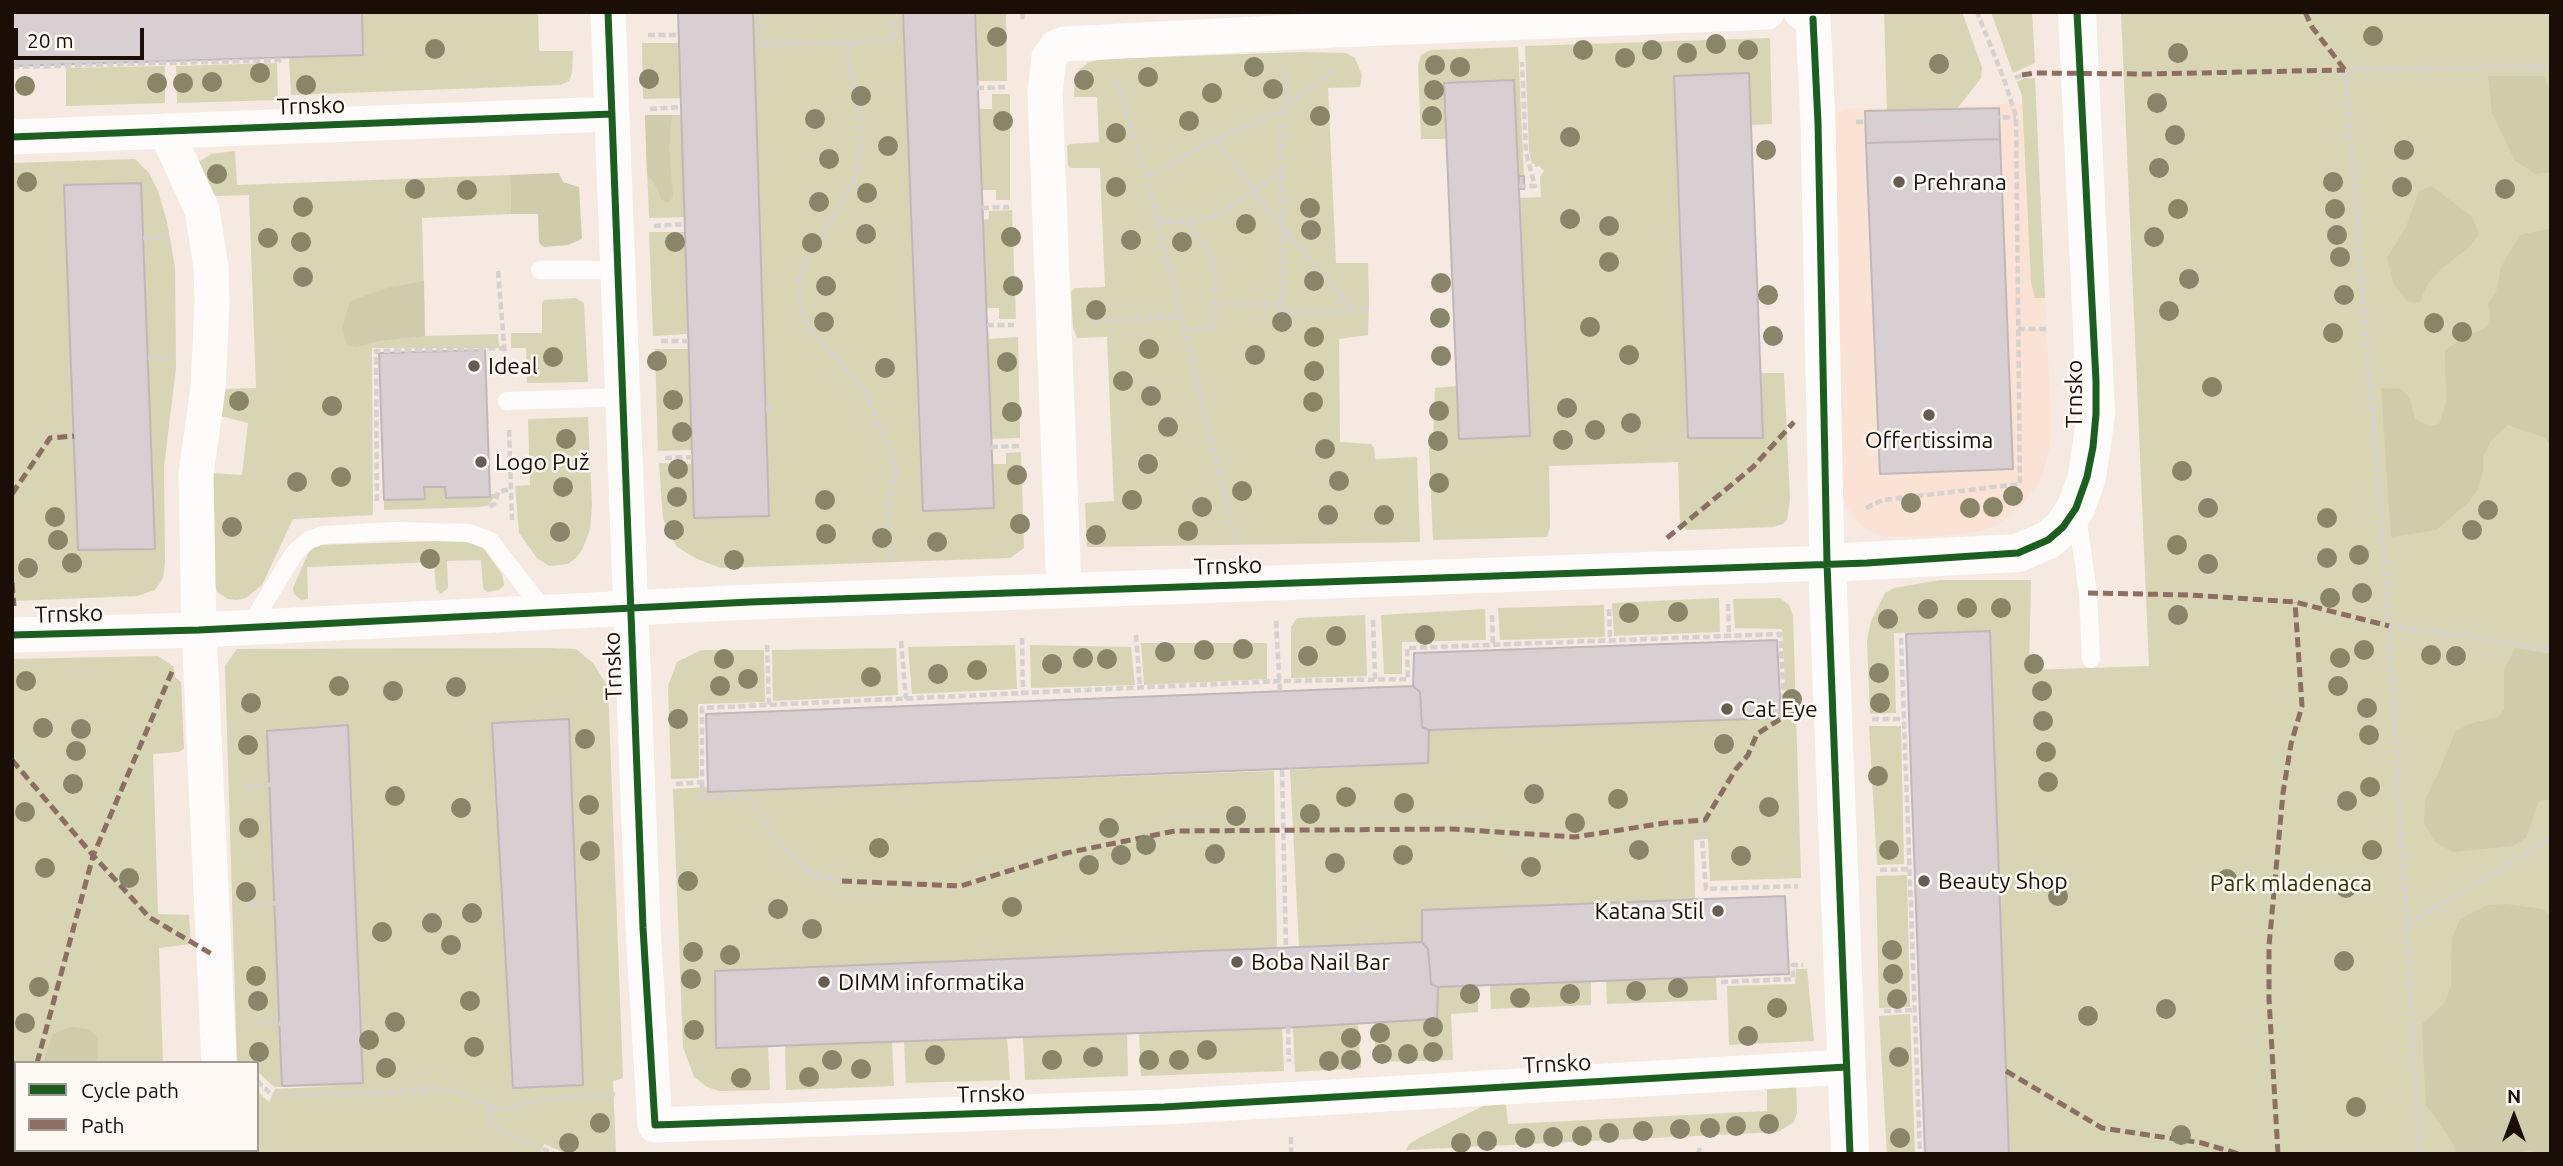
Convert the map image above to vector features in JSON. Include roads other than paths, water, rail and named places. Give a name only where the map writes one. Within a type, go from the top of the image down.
[{"type":"street","name":"Trnsko","points":[[608,12],[625,112],[618,270],[643,928],[655,1125],[1164,1107],[1846,1067]]},
{"type":"street","points":[[1064,590],[1045,93],[1049,57],[1057,47],[1065,44],[1411,26],[1767,12]]},
{"type":"street","name":"Trnsko","points":[[12,635],[199,630],[1064,590],[1827,563],[2018,552],[2048,540],[2063,527],[2076,508],[2087,477],[2096,414],[2077,12]]},
{"type":"street","points":[[1807,16],[1818,123],[1827,563],[1850,1154]]},
{"type":"street","name":"Trnsko","points":[[12,137],[625,112]]},
{"type":"street","points":[[166,131],[202,210],[211,267],[208,377],[196,461],[199,630],[219,1061]]},
{"type":"lane","points":[[540,270],[618,270]]},
{"type":"lane","points":[[507,401],[622,397]]},
{"type":"lane","name":"Trnsko","points":[[2076,508],[2088,593],[2091,659]]},
{"type":"lane","points":[[250,626],[295,552],[309,540],[323,535],[397,531],[469,533],[490,541],[546,613]]},
{"type":"place","name":"Prehrana","points":[[1899,182]]},
{"type":"place","name":"Ideal","points":[[474,366]]},
{"type":"place","name":"Offertissima","points":[[1929,415]]},
{"type":"place","name":"Logo Puž","points":[[481,462]]},
{"type":"place","name":"Cat Eye","points":[[1727,709]]},
{"type":"place","name":"Beauty Shop","points":[[1924,881]]},
{"type":"place","name":"Katana Stil","points":[[1718,911]]},
{"type":"place","name":"Boba Nail Bar","points":[[1237,962]]},
{"type":"place","name":"DIMM informatika","points":[[824,982]]},
{"type":"park label","name":"Park mladenaca","points":[[2291,883]]}]
